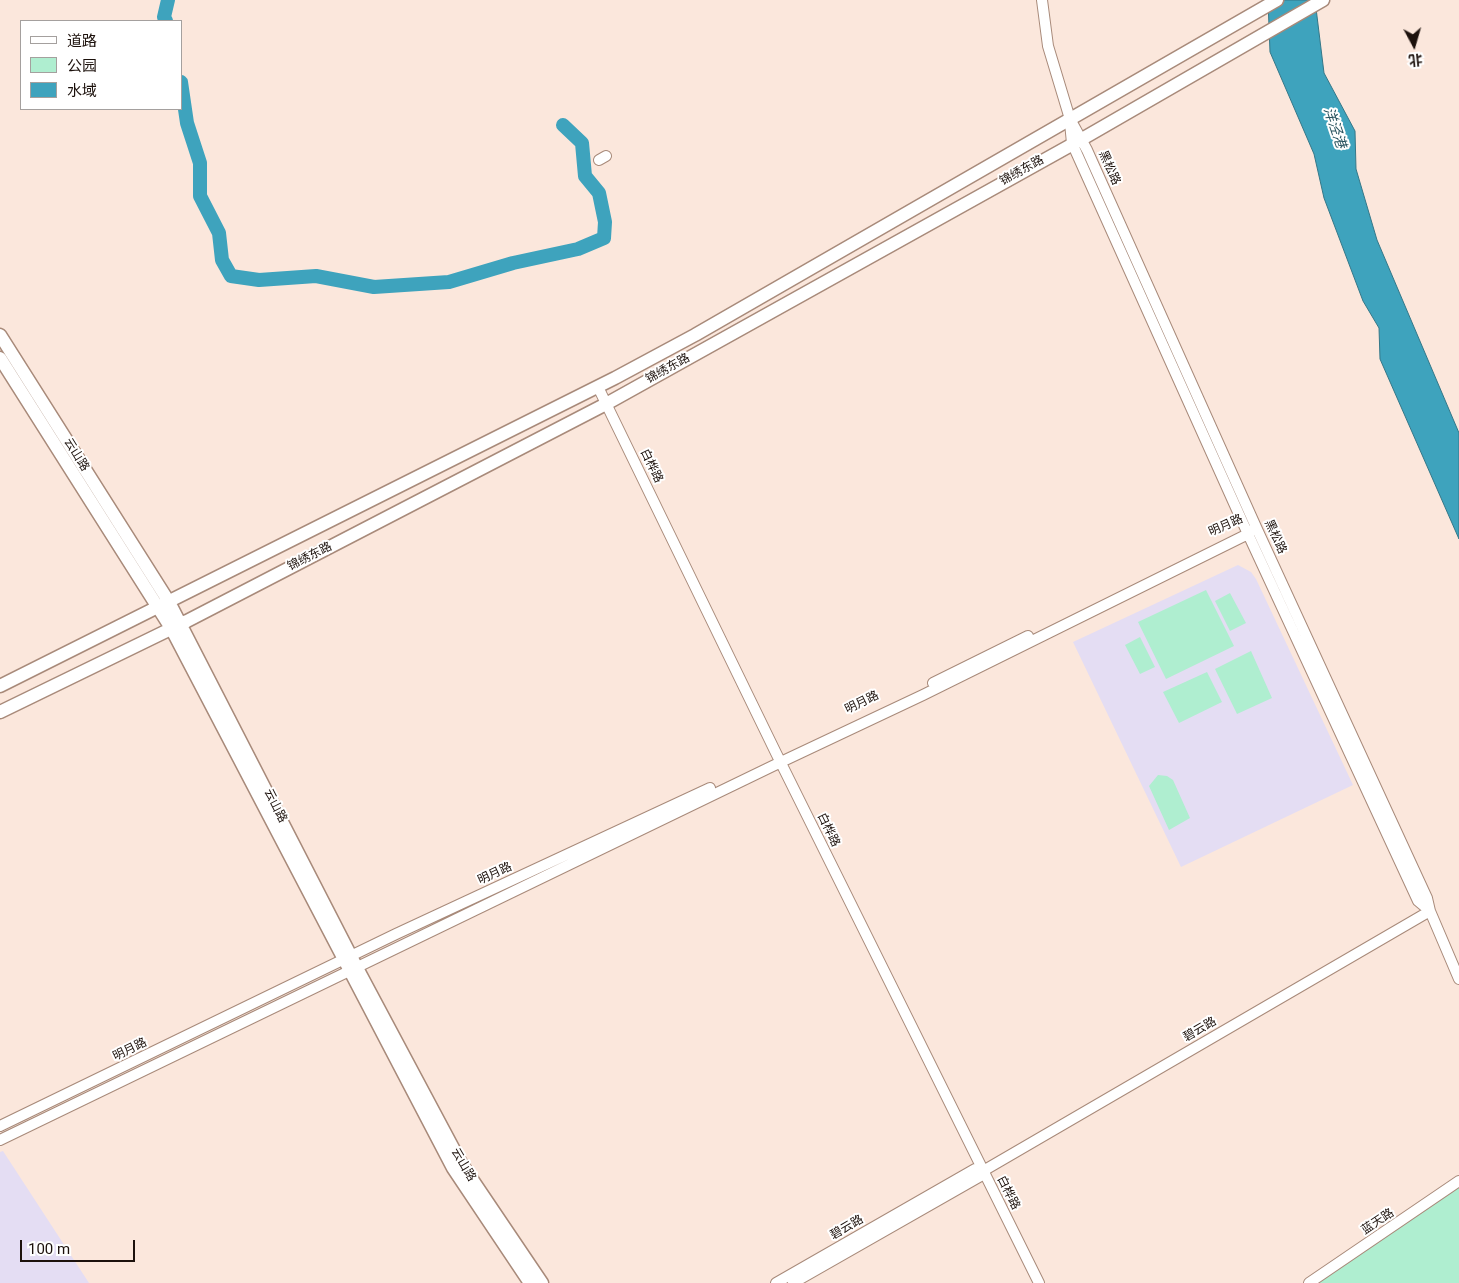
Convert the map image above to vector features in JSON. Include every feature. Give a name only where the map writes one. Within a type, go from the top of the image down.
[{"type":"main road","name":"锦绣东路","points":[[0,686],[598,387],[704,330],[1277,0]]},
{"type":"main road","name":"锦绣东路","points":[[0,712],[176,626],[606,404],[1077,141],[1320,1]]},
{"type":"main road","name":"云山路","points":[[0,334],[164,604],[453,1168],[530,1283]]},
{"type":"main road","name":"云山路","points":[[0,358],[164,604]]},
{"type":"main road","name":"云山路","points":[[353,970],[461,1163],[542,1283]]},
{"type":"street","points":[[1042,0],[1048,46],[1077,141],[1246,531],[1418,901],[1430,911]]},
{"type":"street","name":"黑松路","points":[[1077,141],[1427,898],[1430,911],[1459,979]]},
{"type":"street","name":"白桦路","points":[[598,387],[779,759],[1039,1283]]},
{"type":"street","name":"明月路","points":[[0,1126],[347,958],[779,759],[923,695],[1256,527]]},
{"type":"street","name":"明月路","points":[[0,1140],[353,970],[779,759]]},
{"type":"street","name":"碧云路","points":[[794,1283],[979,1177],[983,1171],[1430,911]]},
{"type":"street","name":"碧云路","points":[[776,1283],[975,1169],[983,1171]]},
{"type":"street","name":"蓝天路","points":[[1309,1283],[1459,1181]]},
{"type":"shaded area","points":[[1238,565],[1251,572],[1256,579],[1353,785],[1181,867],[1073,642]]},
{"type":"shaded area","points":[[3,1151],[89,1283],[0,1283],[0,1152]]},
{"type":"green space","points":[[1206,590],[1234,646],[1166,679],[1138,622]]},
{"type":"green space","points":[[1230,593],[1246,623],[1230,631],[1215,601]]},
{"type":"green space","points":[[1140,637],[1155,667],[1140,674],[1125,645]]},
{"type":"green space","points":[[1251,651],[1272,698],[1237,714],[1215,669]]},
{"type":"green space","points":[[1207,672],[1222,702],[1179,723],[1163,692]]},
{"type":"green space","points":[[1158,775],[1167,776],[1173,780],[1190,818],[1169,830],[1149,786]]},
{"type":"green space","points":[[1459,1184],[1459,1283],[1317,1283]]},
{"type":"water","name":"洋泾港","points":[[1268,0],[1315,0],[1324,73],[1355,131],[1356,169],[1377,240],[1459,433],[1459,539],[1380,359],[1379,328],[1363,301],[1324,198],[1314,154],[1270,52]]},
{"type":"waterway","points":[[166,20],[164,17],[168,0]]},
{"type":"waterway","points":[[182,89],[187,123],[200,163],[200,196],[219,233],[222,260],[231,276],[259,280],[316,276],[374,287],[449,282],[513,263],[578,249],[604,238],[605,222],[599,193],[585,176],[582,143],[563,125]]}]
